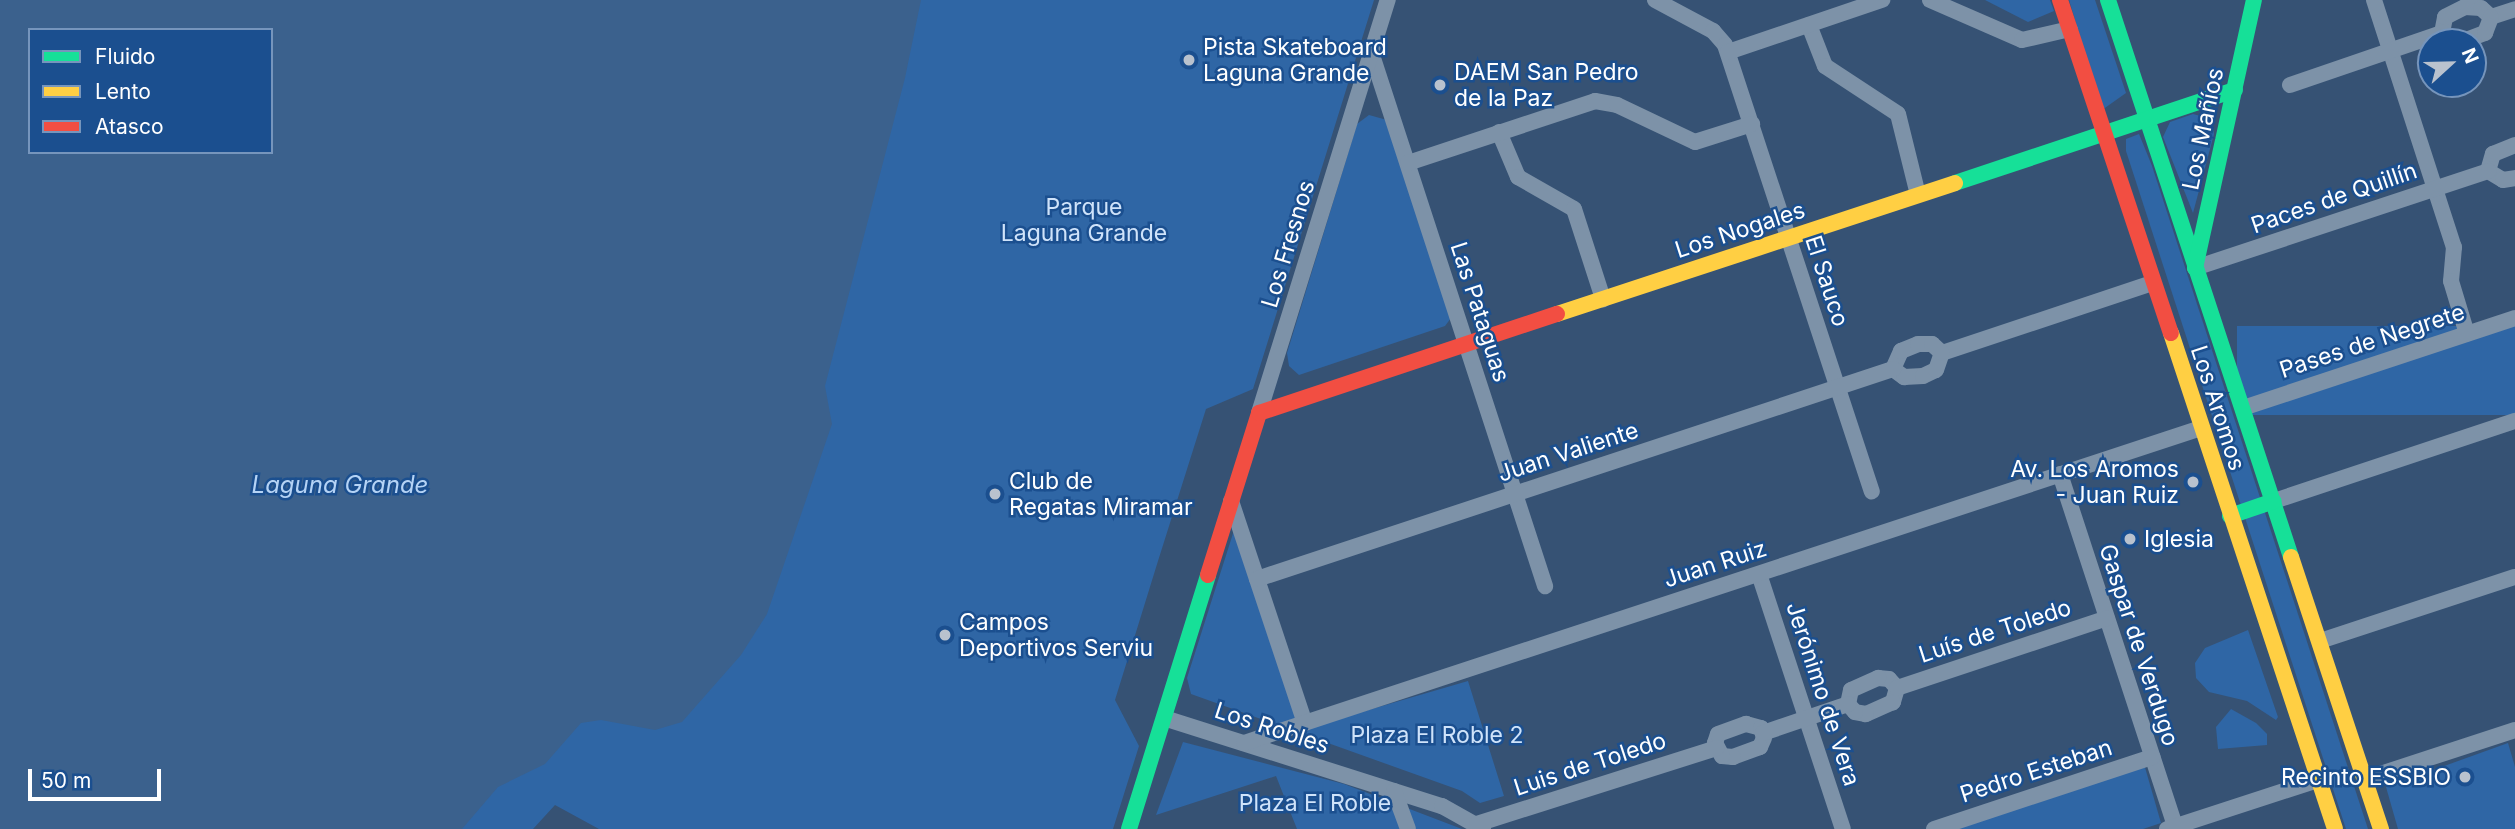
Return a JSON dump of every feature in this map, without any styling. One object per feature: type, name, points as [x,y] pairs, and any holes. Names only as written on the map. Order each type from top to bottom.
[{"type":"main road","name":"Los Aromos","points":[[2060,0],[2335,829]]},
{"type":"main road","name":"Los Aromos","points":[[2108,0],[2381,829]]},
{"type":"main road","name":"Los Mañíos","points":[[2195,268],[2254,0]]},
{"type":"main road","name":"Los Nogales","points":[[1259,413],[2235,90]]},
{"type":"main road","name":"Los Fresnos","points":[[1129,829],[1259,413]]},
{"type":"main road","points":[[2230,516],[2274,501]]},
{"type":"street","name":"Los Fresnos","points":[[1259,413],[1388,0]]},
{"type":"street","name":"El Sauco","points":[[1655,0],[1713,31],[1728,52],[1872,491]]},
{"type":"street","points":[[1728,52],[1882,0]]},
{"type":"street","points":[[1930,0],[2022,40],[2070,29]]},
{"type":"street","points":[[2374,0],[2454,247],[2451,281],[2467,334]]},
{"type":"street","points":[[2447,28],[2445,17],[2465,7],[2482,8],[2491,17]]},
{"type":"street","points":[[2491,17],[2515,9]]},
{"type":"street","points":[[2487,28],[2491,17]]},
{"type":"street","points":[[1810,25],[1825,66],[1832,74],[1898,114],[1918,195]]},
{"type":"street","points":[[2290,85],[2390,50],[2417,45]]},
{"type":"street","name":"Las Pataguas","points":[[1371,52],[1545,586]]},
{"type":"street","points":[[1408,163],[1595,101],[1617,105],[1695,142],[1752,124]]},
{"type":"street","points":[[1499,132],[1518,177],[1574,209],[1603,299]]},
{"type":"street","points":[[2515,145],[2493,154],[2488,171],[2503,180],[2515,178]]},
{"type":"street","name":"Paces de Quillín","points":[[2195,268],[2488,171]]},
{"type":"street","name":"Juan Valiente","points":[[1942,353],[2153,284]]},
{"type":"street","name":"Pases de Negrete","points":[[2243,408],[2515,318]]},
{"type":"street","name":"Juan Valiente","points":[[1893,369],[1896,357],[1907,348],[1927,343],[1942,353]]},
{"type":"street","name":"Juan Valiente","points":[[1893,369],[1904,377],[1923,376],[1936,370],[1942,353]]},
{"type":"street","name":"Juan Valiente","points":[[1257,579],[1893,369]]},
{"type":"street","points":[[2274,501],[2515,421]]},
{"type":"street","name":"Juan Ruiz","points":[[1244,743],[2201,428]]},
{"type":"street","name":"Gaspar de Verdugo","points":[[2060,474],[2173,828]]},
{"type":"street","points":[[1231,501],[1305,723]]},
{"type":"street","name":"Jerónimo de Vera","points":[[1759,573],[1843,829]]},
{"type":"street","points":[[2320,641],[2515,577]]},
{"type":"street","name":"Luís de Toledo","points":[[1897,688],[2107,618]]},
{"type":"street","name":"Luis de Toledo","points":[[1763,733],[1848,704],[1866,714],[1889,706],[1897,688],[1889,679],[1878,678],[1854,686],[1848,704]]},
{"type":"street","name":"Los Robles","points":[[1164,718],[1456,811],[1480,827]]},
{"type":"street","name":"Luis de Toledo","points":[[1746,724],[1756,724],[1763,733],[1760,747],[1733,757],[1723,756],[1716,748],[1718,734],[1746,724]]},
{"type":"street","points":[[2365,779],[2515,730]]},
{"type":"street","name":"Luis de Toledo","points":[[1480,827],[1716,748]]},
{"type":"street","name":"Pedro Esteban","points":[[1934,829],[2152,757]]},
{"type":"street","points":[[2173,828],[2318,780]]},
{"type":"street","points":[[1394,791],[1408,829]]},
{"type":"green space","name":"Laguna Grande","points":[[0,0],[1374,0],[1253,389],[1206,409],[1158,561],[1115,700],[1139,746],[1113,829],[599,829],[555,805],[533,829],[0,829]]},
{"type":"green space","points":[[1985,0],[2050,0],[2054,11],[2028,22]]},
{"type":"green space","points":[[2069,0],[2095,0],[2126,93],[2102,110]]},
{"type":"green space","points":[[2193,114],[2211,119],[2214,134],[2193,213],[2163,137],[2170,122]]},
{"type":"green space","points":[[1369,115],[1387,120],[1451,318],[1445,326],[1299,375],[1289,366],[1287,353],[1357,124]]},
{"type":"green space","points":[[2139,134],[2152,166],[2368,829],[2346,829],[2126,151],[2126,139]]},
{"type":"green space","points":[[2237,326],[2515,326],[2515,415],[2237,415]]},
{"type":"green space","name":"Plaza El Roble 2","points":[[1236,524],[1303,729],[1468,681],[1504,796],[1480,803],[1462,791],[1191,694],[1187,678]]},
{"type":"green space","points":[[2248,630],[2278,717],[2276,720],[2247,701],[2209,692],[2196,678],[2195,663],[2205,648]]},
{"type":"green space","points":[[2231,709],[2256,723],[2267,734],[2267,745],[2218,749],[2216,727]]},
{"type":"green space","name":"Plaza El Roble","points":[[1183,742],[1344,784],[1462,829],[1297,829],[1276,776],[1156,815]]},
{"type":"green space","name":"Recinto ESSBIO","points":[[2508,743],[2515,767],[2515,829],[2398,829],[2386,787]]},
{"type":"green space","points":[[2144,764],[2161,823],[2143,829],[1950,829]]},
{"type":"water","name":"Laguna Grande","points":[[0,0],[921,0],[905,78],[825,386],[832,424],[767,614],[741,655],[682,722],[655,730],[601,720],[581,723],[545,764],[498,787],[462,829],[0,829]]},
{"type":"traffic: fast","points":[[2108,0],[2291,557]]},
{"type":"traffic: fast","points":[[2195,268],[2254,0]]},
{"type":"traffic: fast","points":[[1955,183],[2235,90]]},
{"type":"traffic: fast","points":[[2230,516],[2274,501]]},
{"type":"traffic: fast","points":[[1129,829],[1208,575]]},
{"type":"traffic: slow","points":[[1557,314],[1955,183]]},
{"type":"traffic: slow","points":[[2171,333],[2335,829]]},
{"type":"traffic: slow","points":[[2291,557],[2381,829]]},
{"type":"traffic: jam","points":[[2060,0],[2171,333]]},
{"type":"traffic: jam","points":[[1208,575],[1259,413],[1557,314]]},
{"type":"place","name":"Pista Skateboard Laguna Grande","points":[[1189,60]]},
{"type":"place","name":"DAEM San Pedro de la Paz","points":[[1440,85]]},
{"type":"place","name":"Av. Los Aromos - Juan Ruiz","points":[[2193,482]]},
{"type":"place","name":"Club de Regatas Miramar","points":[[995,494]]},
{"type":"place","name":"Iglesia","points":[[2130,539]]},
{"type":"place","name":"Campos Deportivos Serviu","points":[[945,635]]},
{"type":"place","name":"Recinto ESSBIO","points":[[2465,777]]},
{"type":"park label","name":"Parque Laguna Grande","points":[[1084,220]]}]
